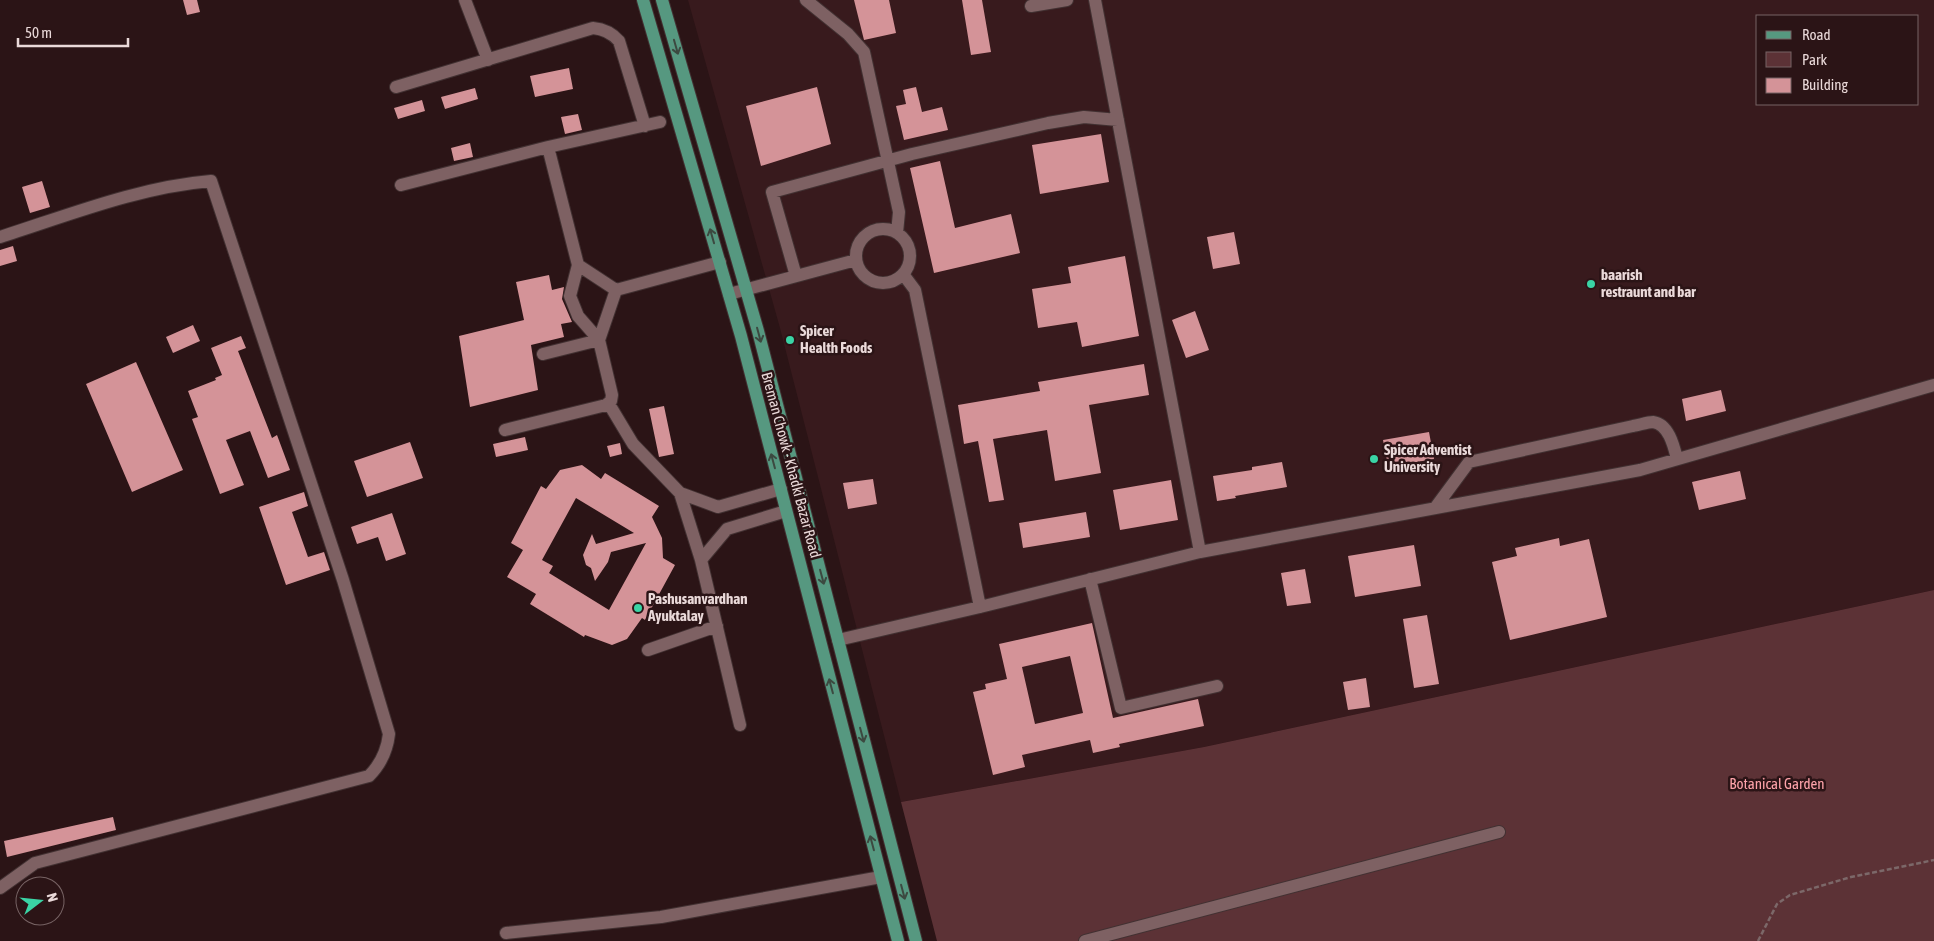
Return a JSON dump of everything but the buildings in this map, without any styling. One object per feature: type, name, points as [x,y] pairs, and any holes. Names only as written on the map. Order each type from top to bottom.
[{"type":"main road","name":"Breman Chowk - Khadki Bazar Road","points":[[643,0],[729,294],[898,941]]},
{"type":"main road","name":"Breman Chowk - Khadki Bazar Road","points":[[662,0],[745,289],[916,941]]},
{"type":"street","points":[[465,0],[488,60]]},
{"type":"street","points":[[806,0],[848,34],[864,52],[899,212],[897,233]]},
{"type":"street","points":[[1031,6],[1067,0]]},
{"type":"street","points":[[1095,0],[1200,552]]},
{"type":"street","points":[[396,87],[593,28],[607,31],[619,41],[645,126]]},
{"type":"street","points":[[796,276],[772,192],[912,154],[1048,123],[1084,117],[1118,120]]},
{"type":"street","points":[[401,185],[548,147],[660,122]]},
{"type":"street","points":[[505,430],[612,402],[599,340],[578,316],[570,296],[578,265],[548,147]]},
{"type":"street","points":[[0,237],[133,195],[176,184],[211,181],[343,580],[389,734],[382,758],[376,769],[368,776],[35,863],[0,888]]},
{"type":"street","points":[[882,229],[897,233],[903,238],[909,252],[907,267],[903,274],[890,282],[875,282],[862,274],[856,260],[858,245],[868,233],[882,229]]},
{"type":"street","points":[[729,294],[856,260]]},
{"type":"street","points":[[578,265],[616,290],[720,262]]},
{"type":"street","points":[[903,274],[915,290],[980,607]]},
{"type":"street","points":[[599,340],[616,290]]},
{"type":"street","points":[[543,354],[599,340]]},
{"type":"street","points":[[838,640],[1200,552],[1640,470],[1934,386]]},
{"type":"street","points":[[609,404],[633,444],[680,493],[718,507],[781,489]]},
{"type":"street","points":[[1435,508],[1469,462],[1633,426],[1654,422],[1665,428],[1673,444],[1677,459]]},
{"type":"street","points":[[680,493],[701,560],[740,725]]},
{"type":"street","points":[[701,560],[727,529],[786,511]]},
{"type":"street","points":[[1090,579],[1121,708],[1217,686]]},
{"type":"street","points":[[648,650],[717,626]]},
{"type":"street","points":[[1085,941],[1498,832]]},
{"type":"street","points":[[506,933],[561,929],[661,917],[881,877]]},
{"type":"path","points":[[1758,941],[1777,904],[1790,895],[1851,877],[1934,860]]},
{"type":"shaded area","name":"Spicer Adventist University","points":[[688,0],[1934,0],[1934,590],[1204,747],[901,802],[780,328]]},
{"type":"green space","name":"Botanical Garden","points":[[1934,590],[1934,941],[937,941],[901,802],[1204,747]]},
{"type":"place","name":"baarish restraunt and bar","points":[[1591,284]]},
{"type":"place","name":"Spicer Health Foods","points":[[790,340]]},
{"type":"place","name":"Spicer Adventist University","points":[[1374,459]]},
{"type":"place","name":"Pashusanvardhan Ayuktalay","points":[[638,608]]}]
